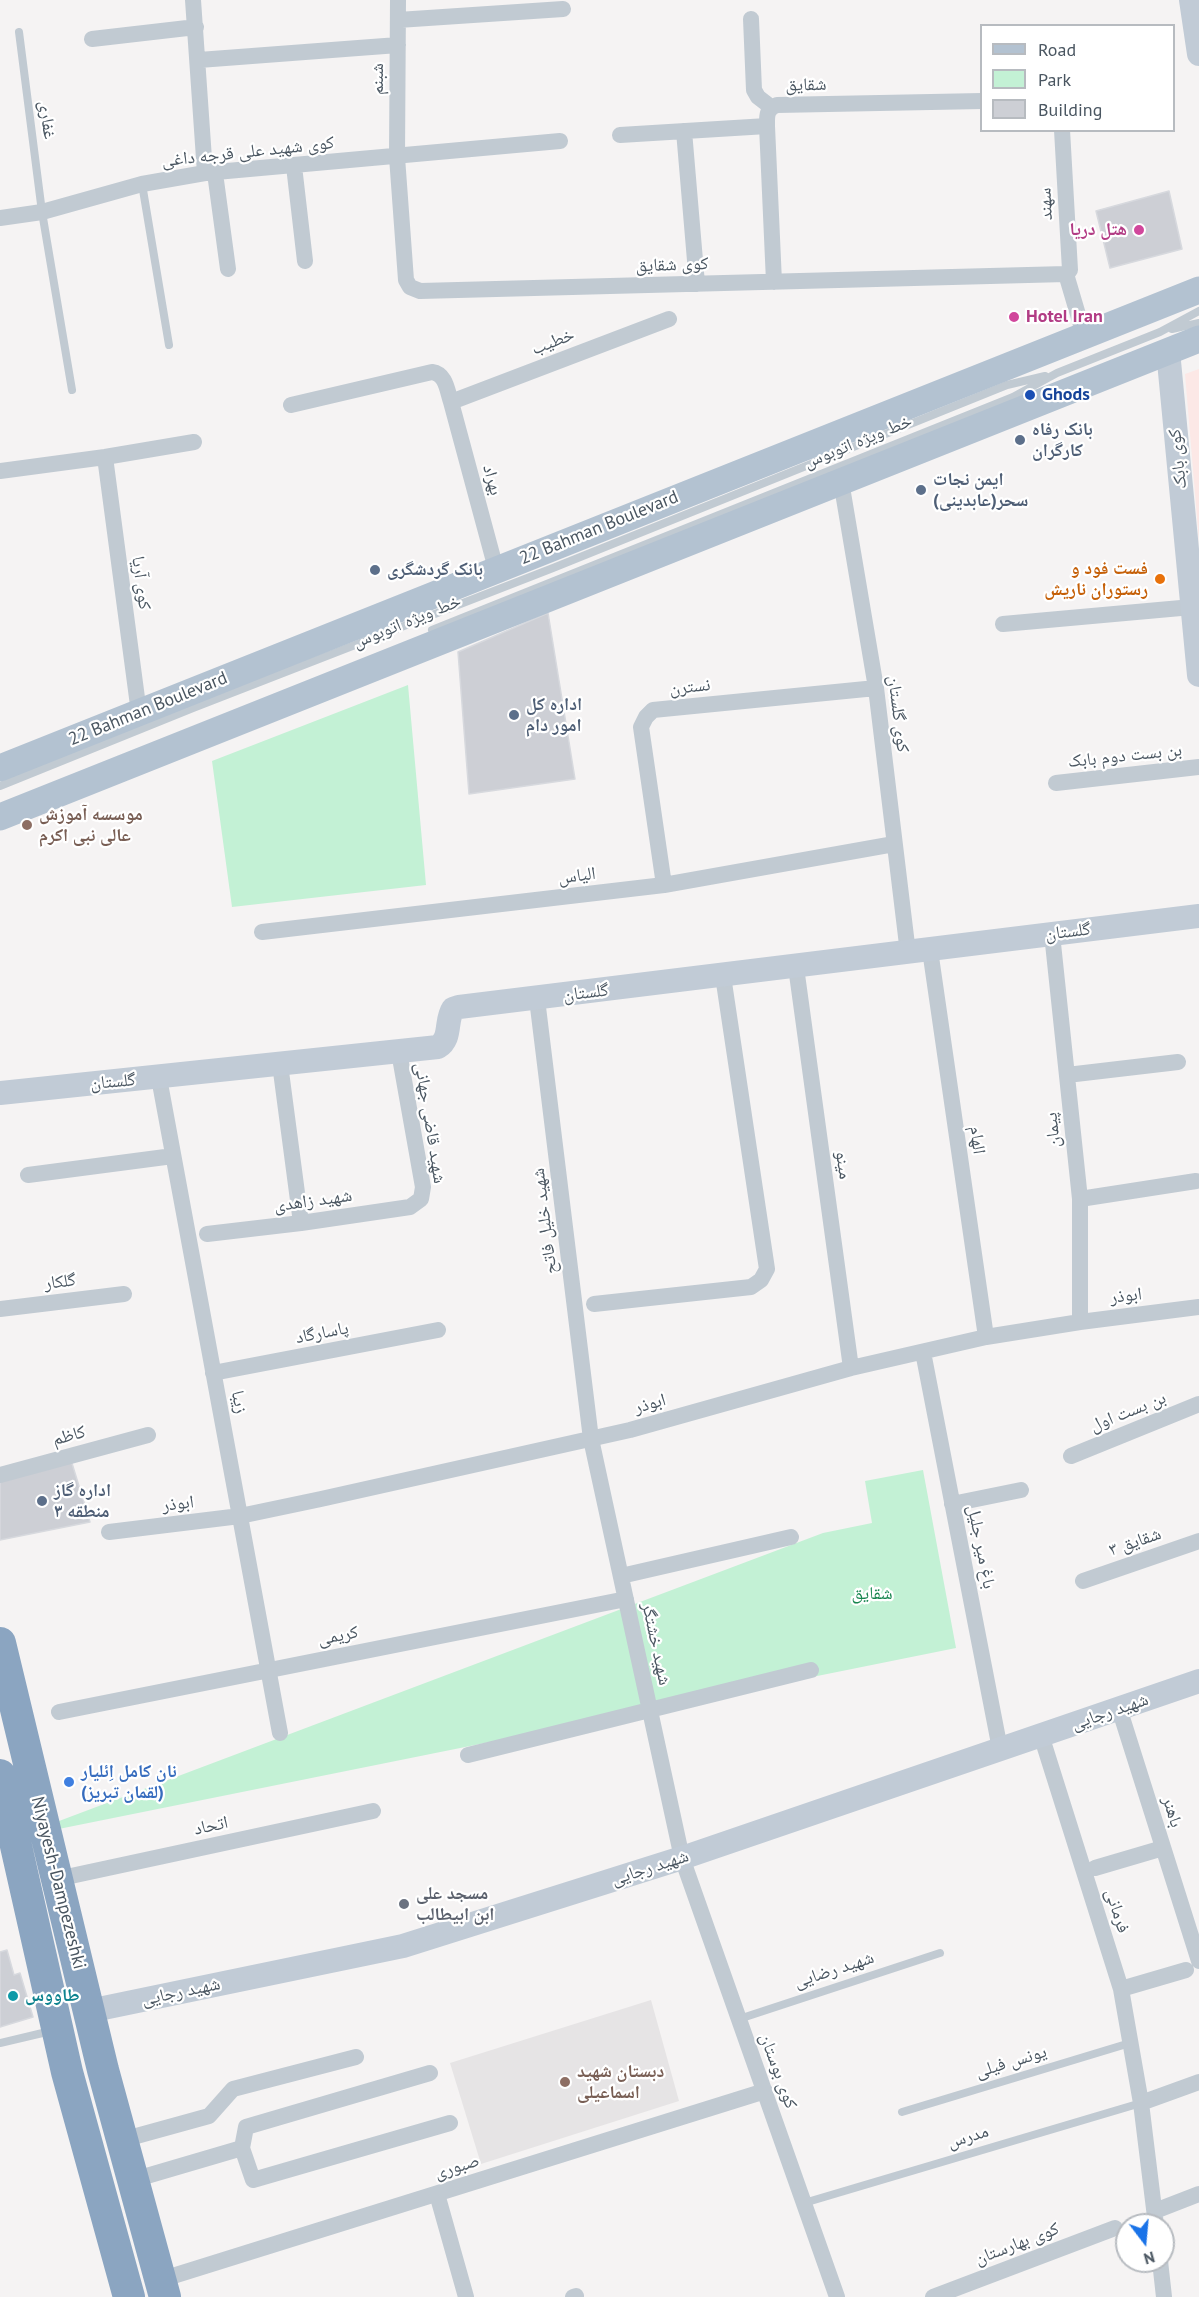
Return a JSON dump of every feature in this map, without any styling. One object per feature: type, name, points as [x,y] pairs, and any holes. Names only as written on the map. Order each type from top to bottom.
[{"type":"highway","name":"Niyayesh-Dampezeshki","points":[[0,1643],[89,2012],[162,2288]]},
{"type":"highway","name":"Niyayesh-Dampezeshki","points":[[0,1775],[67,2072],[129,2297]]},
{"type":"main road","points":[[1191,0],[1199,54]]},
{"type":"main road","name":"22 Bahman Boulevard","points":[[0,768],[1199,290]]},
{"type":"main road","points":[[0,817],[841,482],[1164,342],[1199,339]]},
{"type":"main road","name":"کوی بابک","points":[[1164,342],[1199,675]]},
{"type":"main road","name":"گلستان","points":[[0,1093],[438,1047],[445,1043],[453,1009],[1199,916]]},
{"type":"main road","name":"شهید رجایی","points":[[89,2012],[403,1946],[682,1858],[1199,1681]]},
{"type":"street","points":[[193,0],[210,173],[228,269]]},
{"type":"street","name":"شبنم","points":[[397,158],[398,0]]},
{"type":"street","points":[[398,20],[562,9]]},
{"type":"street","points":[[751,19],[754,90],[758,97],[771,107]]},
{"type":"street","points":[[92,39],[196,27]]},
{"type":"street","points":[[199,60],[398,45]]},
{"type":"street","name":"شقایق","points":[[774,282],[767,126],[768,112],[771,107],[777,105],[980,101]]},
{"type":"street","points":[[620,135],[767,126]]},
{"type":"street","points":[[684,131],[697,284]]},
{"type":"street","name":"سهند","points":[[1062,132],[1070,270],[1066,274]]},
{"type":"street","name":"کوی شهید علی قرجه داغی","points":[[0,218],[42,213],[142,184],[210,173],[397,158],[560,141]]},
{"type":"street","name":"کوی شقایق","points":[[397,158],[406,280],[410,287],[420,291],[1066,274]]},
{"type":"street","points":[[294,166],[305,261]]},
{"type":"street","points":[[1066,274],[1084,335]]},
{"type":"street","name":"خطیب","points":[[451,402],[669,319]]},
{"type":"street","name":"بهراد","points":[[291,405],[432,372],[438,373],[443,377],[451,402],[496,569]]},
{"type":"street","points":[[0,471],[105,458],[194,442]]},
{"type":"street","name":"کوی آریا","points":[[105,458],[139,713]]},
{"type":"street","name":"کوی گلستان","points":[[841,482],[876,688],[894,844],[919,951]]},
{"type":"street","points":[[1002,624],[1192,607]]},
{"type":"street","name":"نسترن","points":[[664,885],[641,727],[653,710],[876,688]]},
{"type":"street","name":"بن بست دوم بابک","points":[[1056,783],[1199,767]]},
{"type":"street","name":"الیاس","points":[[262,932],[664,885],[894,844]]},
{"type":"street","name":"پیمان","points":[[1052,934],[1080,1199],[1080,1322]]},
{"type":"street","name":"الهام","points":[[919,951],[986,1337]]},
{"type":"street","name":"مینو","points":[[796,967],[851,1368]]},
{"type":"street","points":[[594,1304],[751,1287],[760,1280],[767,1269],[723,976]]},
{"type":"street","name":"شهید خلیل فاتح","points":[[537,999],[591,1439]]},
{"type":"street","name":"شهید قاضی جهانی","points":[[399,1052],[423,1187],[422,1199]]},
{"type":"street","points":[[1067,1075],[1178,1062]]},
{"type":"street","points":[[280,1064],[301,1223]]},
{"type":"street","name":"زیبا","points":[[159,1078],[280,1733]]},
{"type":"street","points":[[28,1175],[173,1156]]},
{"type":"street","points":[[1080,1199],[1196,1181]]},
{"type":"street","name":"شهید زاهدی","points":[[207,1234],[410,1207],[422,1199]]},
{"type":"street","name":"گلکار","points":[[0,1308],[124,1294]]},
{"type":"street","name":"ابوذر","points":[[109,1532],[240,1516],[591,1439],[851,1368],[986,1337],[1199,1307]]},
{"type":"street","name":"پاسارگاد","points":[[213,1373],[438,1330]]},
{"type":"street","name":"باغ میر جلیل","points":[[923,1352],[1000,1749]]},
{"type":"street","name":"بن بست اول","points":[[1071,1456],[1199,1404]]},
{"type":"street","name":"کاظم","points":[[0,1475],[148,1435]]},
{"type":"street","name":"شهید خشتگر","points":[[591,1439],[682,1858]]},
{"type":"street","points":[[952,1504],[1021,1490]]},
{"type":"street","points":[[621,1576],[791,1537]]},
{"type":"street","name":"شقایق ۳","points":[[1083,1581],[1199,1541]]},
{"type":"street","name":"کریمی","points":[[59,1712],[626,1599]]},
{"type":"street","points":[[468,1755],[811,1670]]},
{"type":"street","name":"باهنر","points":[[1119,1708],[1163,1848],[1193,1966]]},
{"type":"street","name":"فرمانی","points":[[1041,1735],[1121,1989],[1141,2103],[1154,2213]]},
{"type":"street","name":"اتحاد","points":[[57,1879],[373,1811]]},
{"type":"street","points":[[1095,1868],[1163,1848]]},
{"type":"street","name":"کوی بوستان","points":[[682,1858],[837,2297]]},
{"type":"street","points":[[1121,1989],[1193,1966]]},
{"type":"street","points":[[122,2140],[209,2116],[233,2089],[356,2057]]},
{"type":"street","points":[[430,2073],[246,2127],[242,2148],[253,2180],[450,2123]]},
{"type":"street","points":[[1141,2103],[1199,2082]]},
{"type":"street","name":"صبوری","points":[[162,2288],[437,2194],[765,2091]]},
{"type":"street","points":[[133,2180],[242,2148]]},
{"type":"street","points":[[437,2194],[466,2297]]},
{"type":"street","points":[[1164,2213],[1199,2194]]},
{"type":"street","name":"کوی بهارستان","points":[[933,2297],[1115,2228]]},
{"type":"street","points":[[1161,2273],[1164,2297]]},
{"type":"lane","name":"غفاری","points":[[19,32],[42,213],[72,390]]},
{"type":"lane","points":[[142,184],[169,345]]},
{"type":"lane","name":"خط ویژه اتوبوس","points":[[1164,342],[1199,311]]},
{"type":"lane","name":"خط ویژه اتوبوس","points":[[0,786],[193,708],[564,564],[1007,385],[1164,342],[1199,323]]},
{"type":"lane","name":"خط ویژه اتوبوس","points":[[424,633],[1013,397],[1057,373]]},
{"type":"lane","name":"شهید رضایی","points":[[739,2019],[940,1953]]},
{"type":"lane","points":[[0,2043],[58,2030]]},
{"type":"lane","name":"یونس فیلی","points":[[902,2112],[1130,2043]]},
{"type":"lane","name":"مدرس","points":[[804,2203],[1141,2103]]},
{"type":"shaded area","points":[[1199,369],[1199,541],[1185,374]]},
{"type":"shaded area","name":"دبستان شهید اسماعیلی","points":[[651,2000],[679,2101],[481,2164],[450,2063]]},
{"type":"green space","points":[[408,685],[426,885],[232,907],[212,761]]},
{"type":"green space","name":"شقایق","points":[[923,1470],[956,1648],[14,1838],[823,1533],[872,1523],[865,1481]]},
{"type":"building","name":"هتل دریا","points":[[1169,191],[1182,249],[1110,268],[1096,211]]},
{"type":"building","name":"اداره کل امور دام","points":[[548,613],[575,779],[469,794],[458,652]]},
{"type":"building","name":"اداره گاز منطقه ۳","points":[[71,1460],[90,1522],[0,1540],[0,1479]]},
{"type":"building","name":"طاووس","points":[[7,1950],[14,1975],[20,1973],[33,2017],[0,2027],[0,1952]]},
{"type":"place","name":"هتل دریا","points":[[1139,230]]},
{"type":"place","name":"Hotel Iran","points":[[1014,317]]},
{"type":"place","name":"Ghods","points":[[1030,395]]},
{"type":"place","name":"بانک رفاه کارگران","points":[[1020,440]]},
{"type":"place","name":"ایمن نجات سحر(عابدینی)","points":[[921,490]]},
{"type":"place","name":"بانک گردشگری","points":[[375,570]]},
{"type":"place","name":"فست فود و رستوران ناریش","points":[[1160,579]]},
{"type":"place","name":"اداره کل امور دام","points":[[514,715]]},
{"type":"place","name":"موسسه آموزش عالی نبی اکرم","points":[[27,825]]},
{"type":"place","name":"اداره گاز منطقه ۳","points":[[42,1501]]},
{"type":"place","name":"نان کامل اِئلیار (لقمان تبریز)","points":[[69,1782]]},
{"type":"place","name":"مسجد علی ابن ابیطالب","points":[[404,1904]]},
{"type":"place","name":"طاووس","points":[[13,1996]]},
{"type":"place","name":"دبستان شهید اسماعیلی","points":[[565,2082]]}]
